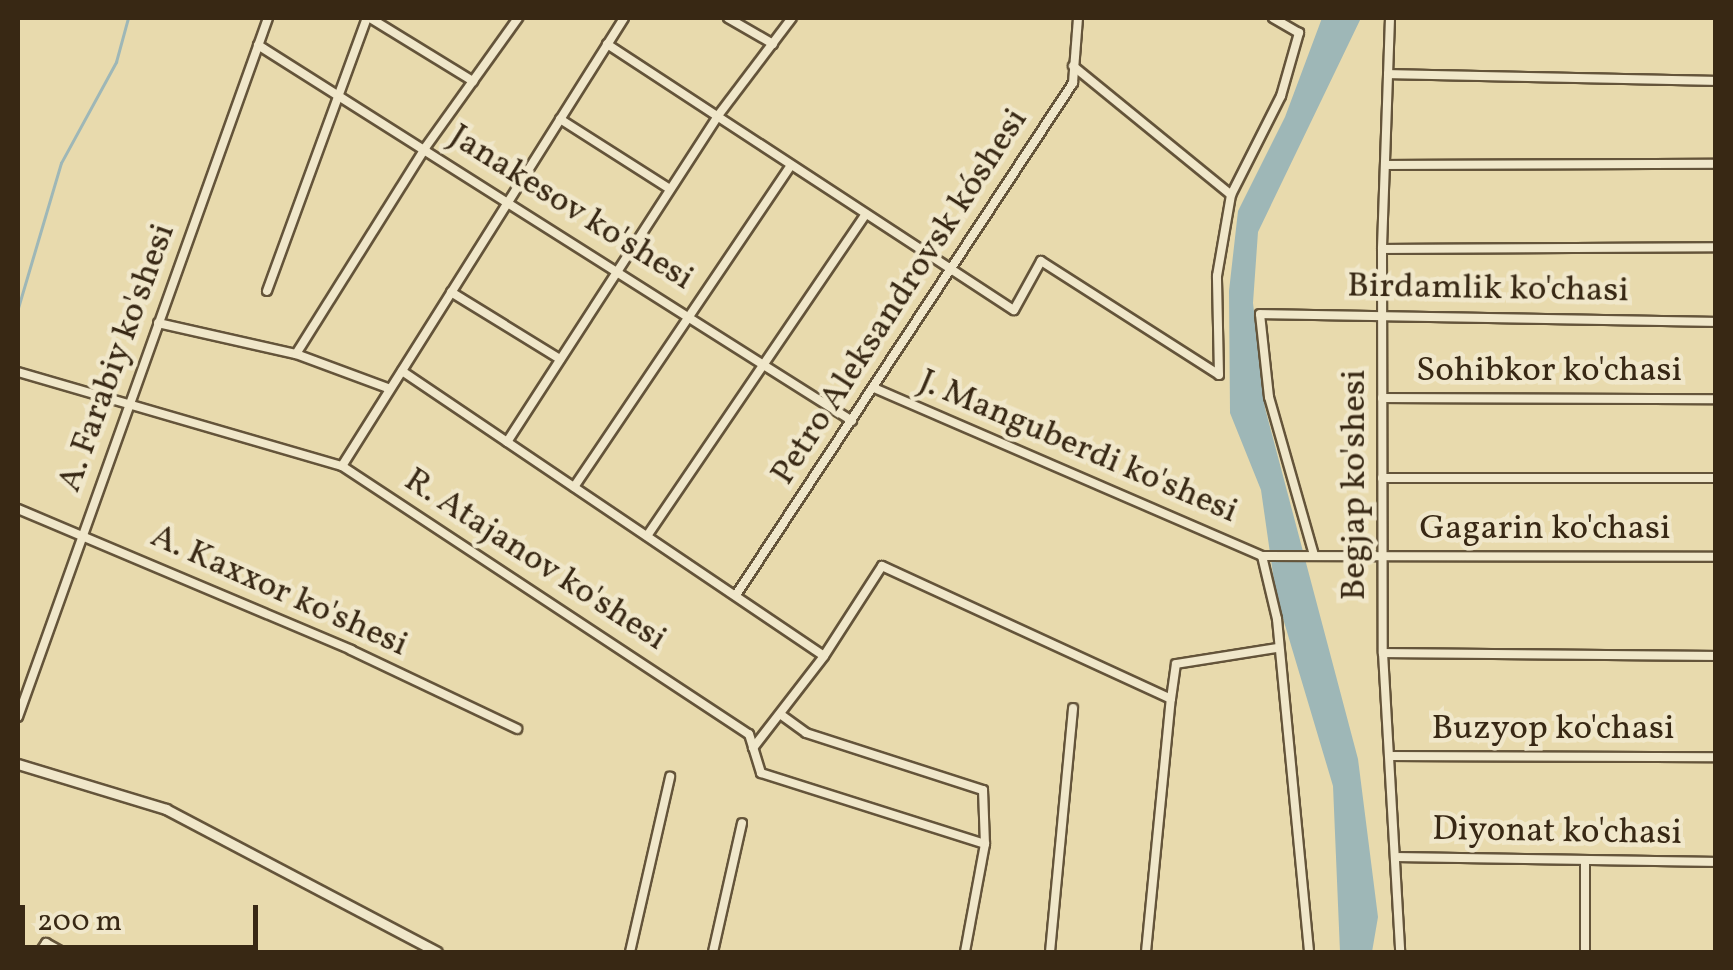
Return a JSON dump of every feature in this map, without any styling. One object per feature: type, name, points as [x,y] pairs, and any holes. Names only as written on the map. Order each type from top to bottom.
[{"type":"street","name":"A. Farabiy ko'shesi","points":[[18,717],[268,18]]},
{"type":"street","points":[[267,290],[369,18],[473,81]]},
{"type":"street","points":[[296,354],[425,148],[518,18]]},
{"type":"street","points":[[342,466],[624,18]]},
{"type":"street","points":[[728,18],[772,44]]},
{"type":"street","points":[[507,442],[717,116],[792,18]]},
{"type":"street","name":"Petro Aleksandrovsk kóshesi","points":[[736,595],[1073,83],[1078,18]]},
{"type":"street","points":[[607,44],[1014,310],[1041,261],[1219,375],[1217,276],[1231,195],[1281,96],[1300,33],[1273,18]]},
{"type":"street","name":"Begjap ko'shesi","points":[[1390,18],[1382,249],[1382,478],[1384,652],[1398,857],[1400,952]]},
{"type":"street","name":"Janakesov ko'shesi","points":[[258,45],[509,200],[852,421]]},
{"type":"street","points":[[1074,66],[1231,195]]},
{"type":"street","points":[[1388,74],[1716,80]]},
{"type":"street","points":[[560,119],[670,189]]},
{"type":"street","points":[[1384,164],[1716,164]]},
{"type":"street","points":[[574,487],[792,166]]},
{"type":"street","points":[[647,536],[866,214]]},
{"type":"street","points":[[1382,249],[1716,248]]},
{"type":"street","points":[[451,292],[560,359]]},
{"type":"street","name":"Birdamlik ko'chasi","points":[[1311,555],[1269,397],[1260,314],[1716,322]]},
{"type":"street","points":[[158,323],[296,354],[390,389]]},
{"type":"street","name":"R. Atajanov ko'shesi","points":[[18,372],[342,466],[749,734],[761,773],[986,844]]},
{"type":"street","points":[[402,372],[824,656]]},
{"type":"street","name":"J. Manguberdi ko'shesi","points":[[874,388],[1266,556]]},
{"type":"street","name":"Sohibkor ko'chasi","points":[[1382,398],[1716,399]]},
{"type":"street","points":[[1382,478],[1716,478]]},
{"type":"street","name":"A. Kaxxor ko'shesi","points":[[18,509],[517,729]]},
{"type":"street","points":[[1266,556],[1308,952]]},
{"type":"street","name":"Gagarin ko'chasi","points":[[1266,556],[1716,557]]},
{"type":"street","points":[[753,748],[824,656],[882,566],[1171,699]]},
{"type":"street","points":[[1146,952],[1176,664],[1277,648]]},
{"type":"street","points":[[1384,652],[1716,656]]},
{"type":"street","points":[[1050,952],[1073,708]]},
{"type":"street","points":[[780,714],[806,733],[983,790],[986,844],[965,952]]},
{"type":"street","name":"Buzyop ko'chasi","points":[[1391,756],[1716,756]]},
{"type":"street","points":[[18,764],[166,809],[437,952]]},
{"type":"street","points":[[630,952],[670,777]]},
{"type":"street","points":[[712,952],[742,823]]},
{"type":"street","name":"Diyonat ko'chasi","points":[[1398,857],[1716,862]]},
{"type":"street","points":[[1585,860],[1585,952]]},
{"type":"street","points":[[40,952],[46,943],[62,952]]},
{"type":"water","points":[[1322,18],[1361,18],[1258,232],[1253,303],[1265,408],[1358,759],[1378,917],[1372,952],[1340,952],[1333,786],[1276,595],[1261,490],[1230,413],[1229,291],[1238,211],[1285,117]]},
{"type":"waterway","points":[[18,308],[61,163],[116,62],[128,18]]}]
